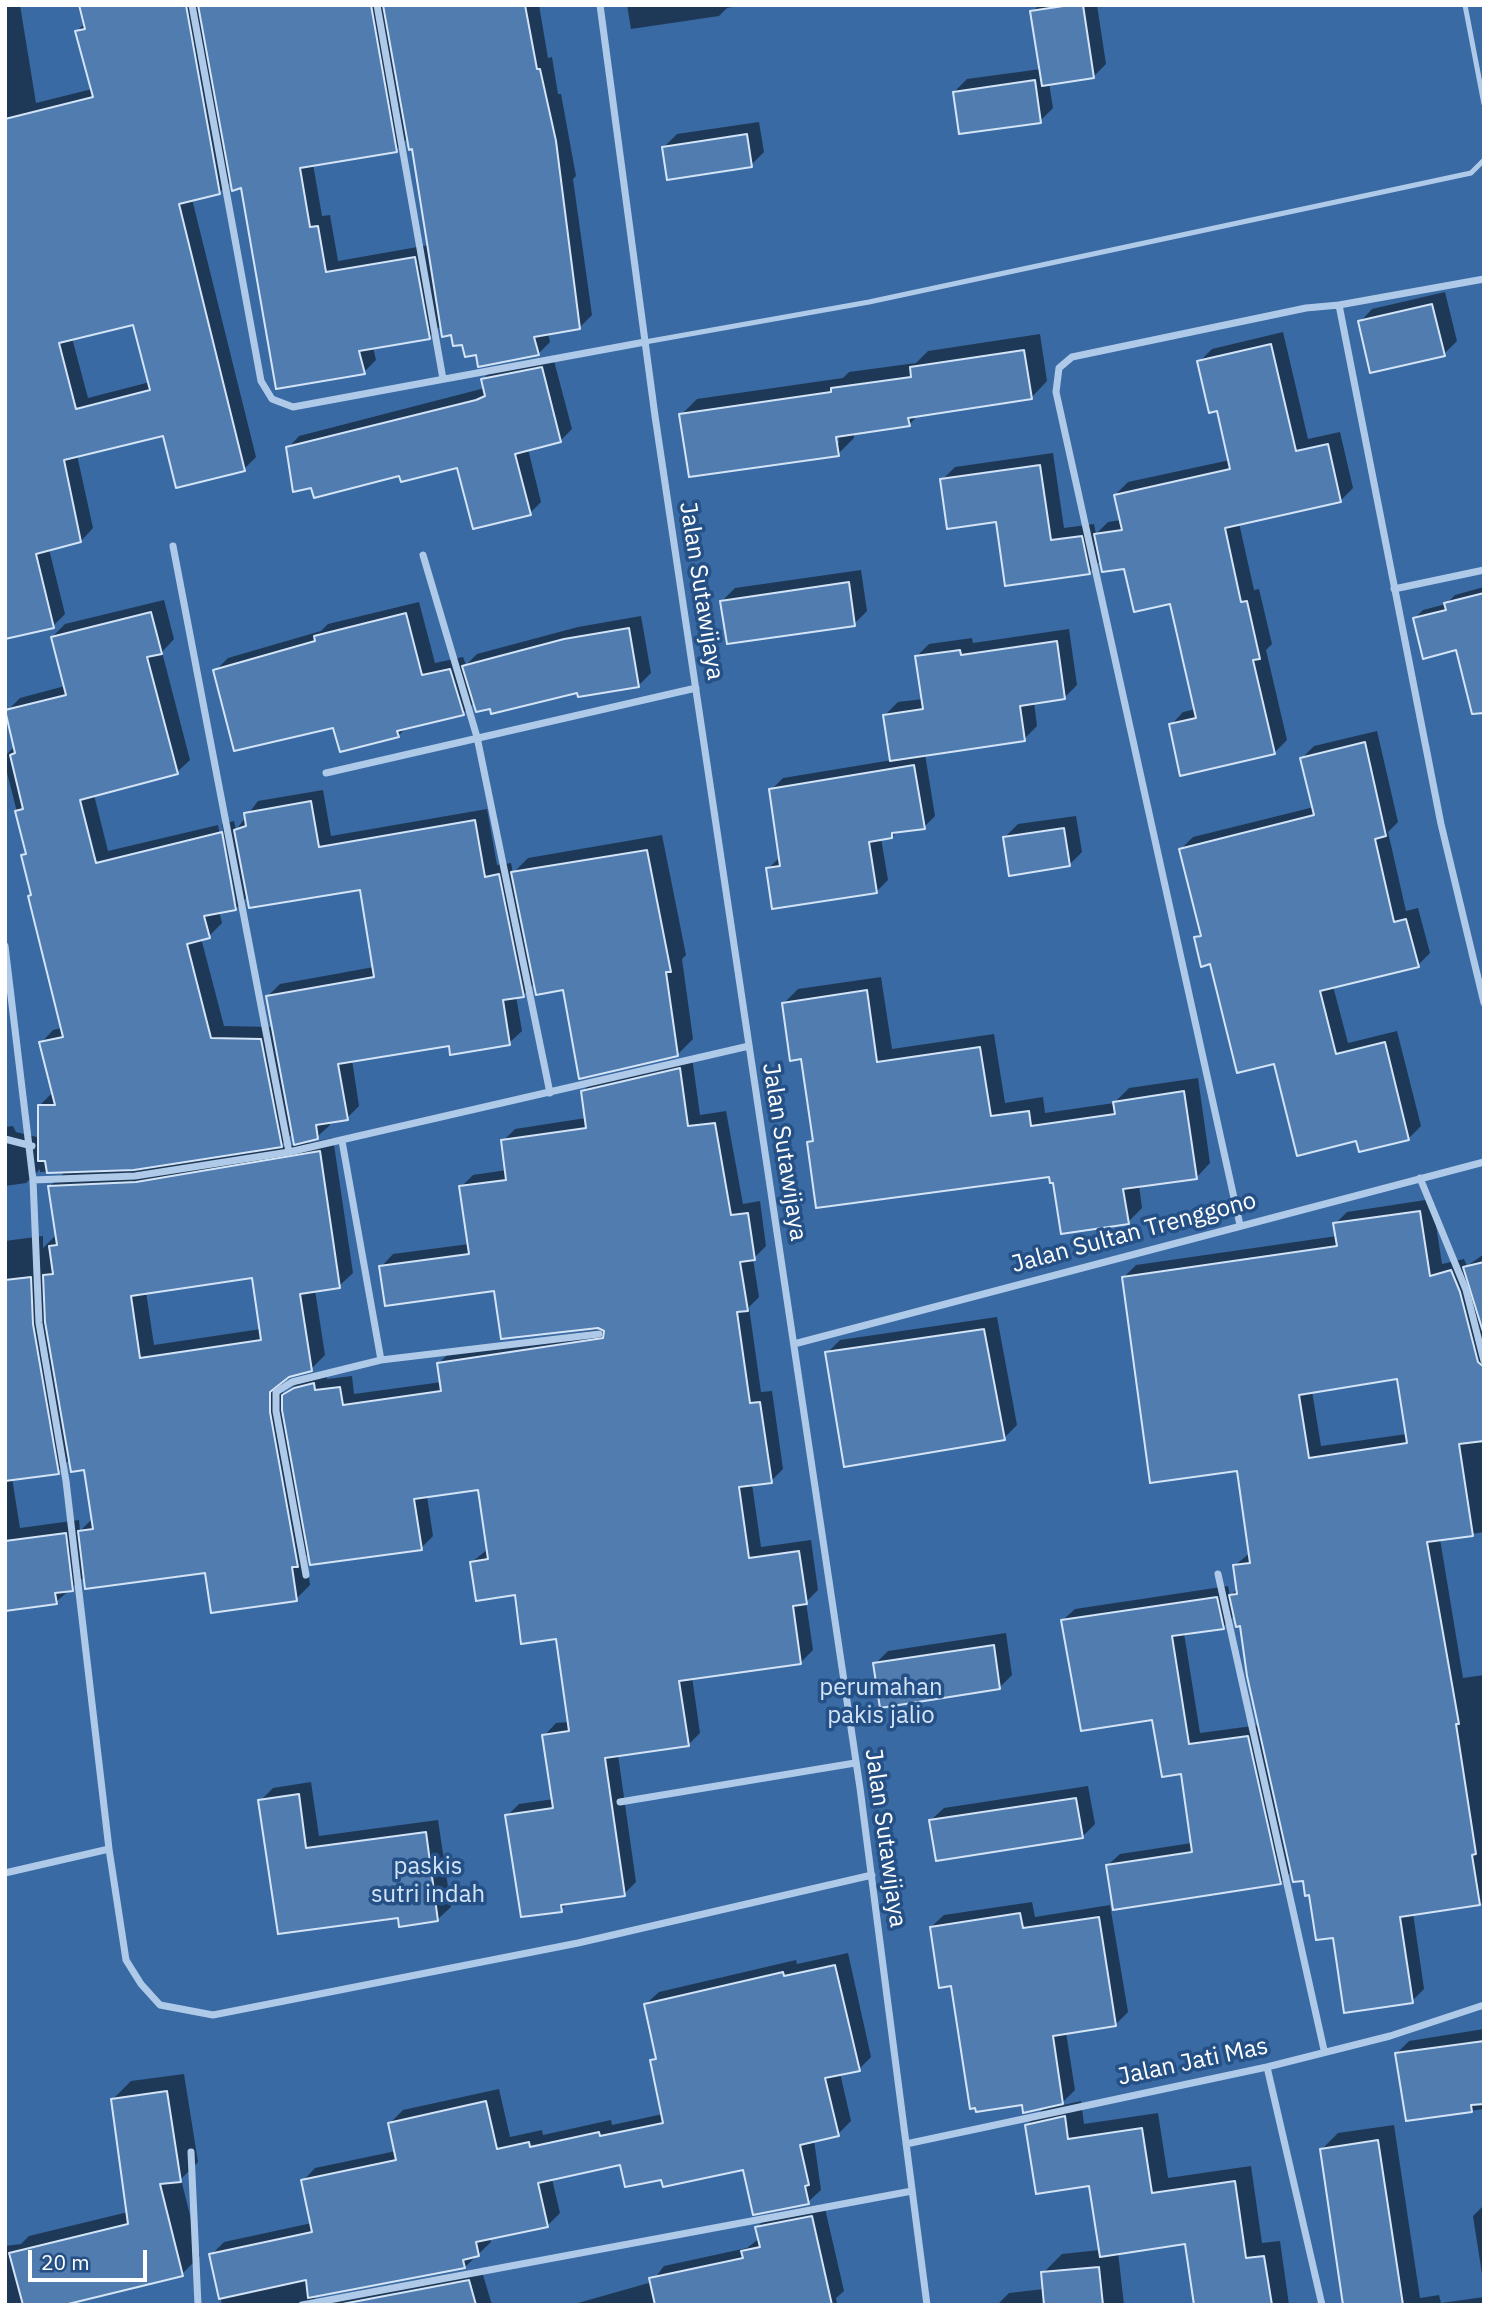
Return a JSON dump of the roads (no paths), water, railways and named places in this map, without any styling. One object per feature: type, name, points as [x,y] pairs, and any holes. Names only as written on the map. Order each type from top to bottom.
[{"type":"street","points":[[192,5],[261,381],[272,398],[293,407],[645,342]]},
{"type":"street","points":[[377,5],[443,379]]},
{"type":"street","name":"Jalan Sutawijaya","points":[[600,5],[645,342],[872,1875],[927,2305]]},
{"type":"street","points":[[1240,1225],[1055,380],[1059,368],[1072,357],[1085,352],[1306,308],[1339,305],[1484,279]]},
{"type":"street","points":[[1339,305],[1441,824],[1484,1003]]},
{"type":"street","points":[[173,546],[289,1152]]},
{"type":"street","points":[[423,555],[477,737],[550,1093]]},
{"type":"street","points":[[1394,589],[1484,570]]},
{"type":"street","points":[[326,773],[696,688]]},
{"type":"street","points":[[5,946],[32,1146],[39,1323],[66,1481],[109,1849],[126,1959],[141,1984],[160,2005],[213,2015],[578,1943],[872,1875]]},
{"type":"street","points":[[33,1180],[135,1176],[289,1152],[749,1046]]},
{"type":"street","points":[[5,1139],[32,1146]]},
{"type":"street","points":[[342,1141],[381,1360]]},
{"type":"street","name":"Jalan Sultan Trenggono","points":[[794,1344],[1484,1162]]},
{"type":"street","points":[[1420,1178],[1466,1290],[1484,1361]]},
{"type":"street","points":[[306,1575],[276,1411],[276,1392],[292,1382],[381,1360],[599,1334]]},
{"type":"street","points":[[1218,1574],[1324,2050]]},
{"type":"street","points":[[620,1802],[855,1763]]},
{"type":"street","points":[[5,1873],[109,1849]]},
{"type":"street","name":"Jalan Jati Mas","points":[[906,2144],[1267,2067],[1324,2050],[1390,2036],[1484,2005]]},
{"type":"street","points":[[1267,2067],[1322,2305]]},
{"type":"street","points":[[191,2152],[198,2305]]},
{"type":"street","points":[[302,2305],[912,2191]]},
{"type":"lane","points":[[1465,5],[1484,104]]},
{"type":"lane","points":[[645,342],[869,302],[1471,173],[1484,160]]},
{"type":"park label","name":"perumahan pakis jalio","points":[[881,1702]]},
{"type":"park label","name":"paskis sutri indah","points":[[428,1881]]}]
